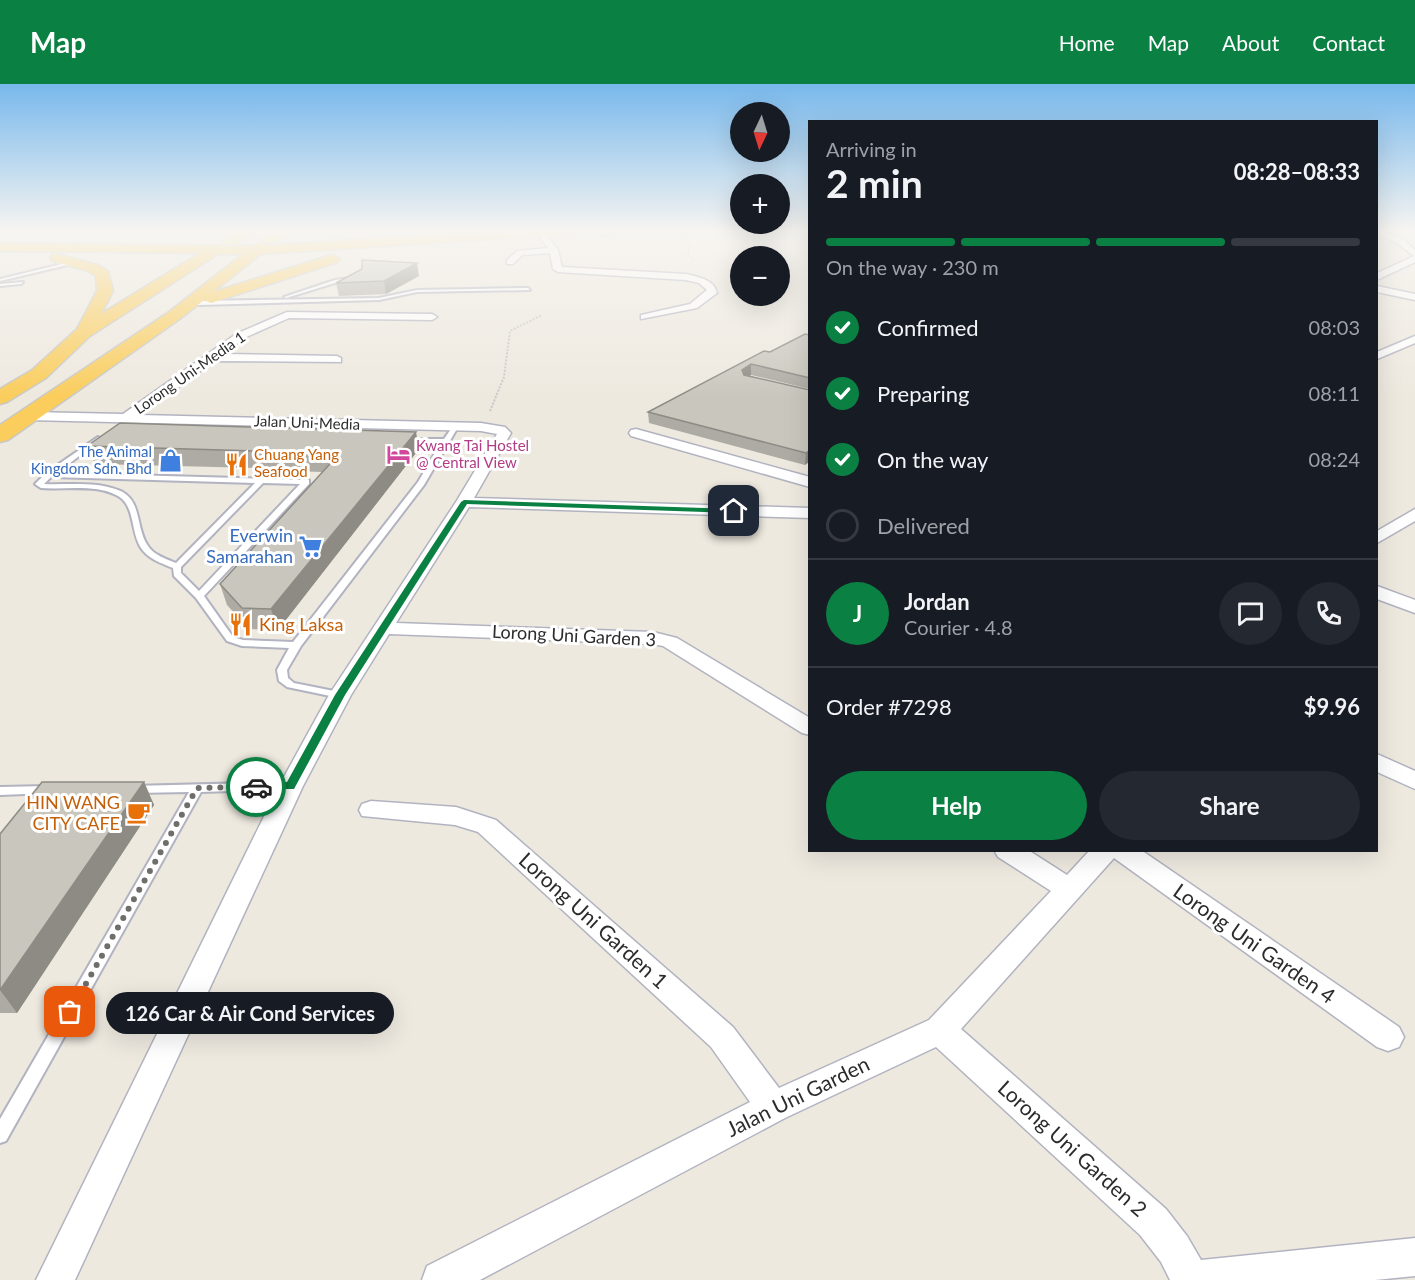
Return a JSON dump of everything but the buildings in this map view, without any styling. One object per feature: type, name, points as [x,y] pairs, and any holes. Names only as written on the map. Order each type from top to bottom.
[{"type":"highway","points":[[84,332],[105,291],[104,286]]},
{"type":"highway","points":[[0,398],[39,374],[84,332],[158,286]]},
{"type":"highway","points":[[0,435],[176,315],[212,286]]},
{"type":"highway","points":[[176,315],[223,292],[243,286]]},
{"type":"street","points":[[645,317],[666,313],[702,301],[712,293],[709,286]]},
{"type":"street","points":[[1378,289],[1415,297]]},
{"type":"street","name":"Lorong Uni-Media 1","points":[[122,421],[240,336],[287,315],[432,317]]},
{"type":"street","points":[[1378,356],[1415,339]]},
{"type":"street","points":[[209,357],[337,360]]},
{"type":"street","name":"Jalan Uni-Media","points":[[29,416],[122,421],[455,427],[500,430],[504,433],[464,502]]},
{"type":"street","points":[[636,433],[808,481]]},
{"type":"street","points":[[56,1280],[291,786],[340,695],[464,502],[806,513]]},
{"type":"street","points":[[1378,537],[1415,514]]},
{"type":"street","points":[[1378,592],[1415,607]]},
{"type":"street","name":"Lorong Uni Garden 3","points":[[385,628],[653,638],[670,642],[808,727]]},
{"type":"street","points":[[1378,762],[1415,781]]},
{"type":"street","name":"Lorong Uni Garden 1","points":[[371,810],[456,816],[487,826],[722,1036],[773,1107]]},
{"type":"street","points":[[1010,852],[1069,889]]},
{"type":"street","name":"Jalan Uni Garden","points":[[441,1280],[773,1107],[940,1029],[1105,852]]},
{"type":"street","name":"Lorong Uni Garden 4","points":[[1124,852],[1388,1037]]},
{"type":"street","name":"Lorong Uni Garden 2","points":[[940,1029],[1153,1222],[1174,1249],[1192,1280]]},
{"type":"street","points":[[1192,1280],[1415,1257]]},
{"type":"lane","points":[[275,301],[322,286]]},
{"type":"lane","points":[[198,303],[379,299],[417,291],[528,289]]},
{"type":"lane","points":[[0,392],[39,374]]},
{"type":"lane","points":[[340,695],[291,685],[283,679],[282,670],[296,645],[421,483],[455,427]]},
{"type":"lane","points":[[102,437],[39,484],[41,486],[109,490],[125,496],[137,519],[144,547],[154,556],[177,567]]},
{"type":"lane","points":[[400,440],[446,441]]},
{"type":"lane","points":[[49,475],[303,481],[306,483],[199,596]]},
{"type":"lane","points":[[262,480],[177,567],[177,574],[199,596],[230,639],[242,643],[296,645]]},
{"type":"lane","points":[[127,789],[291,786]]},
{"type":"lane","points":[[0,1135],[197,788]]},
{"type":"lane","points":[[0,791],[46,794]]},
{"type":"path","points":[[481,428],[504,378],[510,331],[542,315]]},
{"type":"way so far","points":[[70,1012],[197,788],[256,787]]},
{"type":"place","name":"Kwang Tai Hostel @ Central View","points":[[398,455]]},
{"type":"place","name":"The Animal Kingdom Sdn. Bhd","points":[[170,461]]},
{"type":"place","name":"Chuang Yang Seafood","points":[[236,464]]},
{"type":"place","name":"Everwin Samarahan","points":[[311,546]]},
{"type":"place","name":"King Laksa","points":[[241,625]]},
{"type":"place","name":"HIN WANG CITY CAFE","points":[[138,813]]},
{"type":"place","name":"126 Car & Air Cond Services","points":[[70,1012]]},
{"type":"route","points":[[256,787],[291,786],[340,695],[464,502],[734,511]]}]
